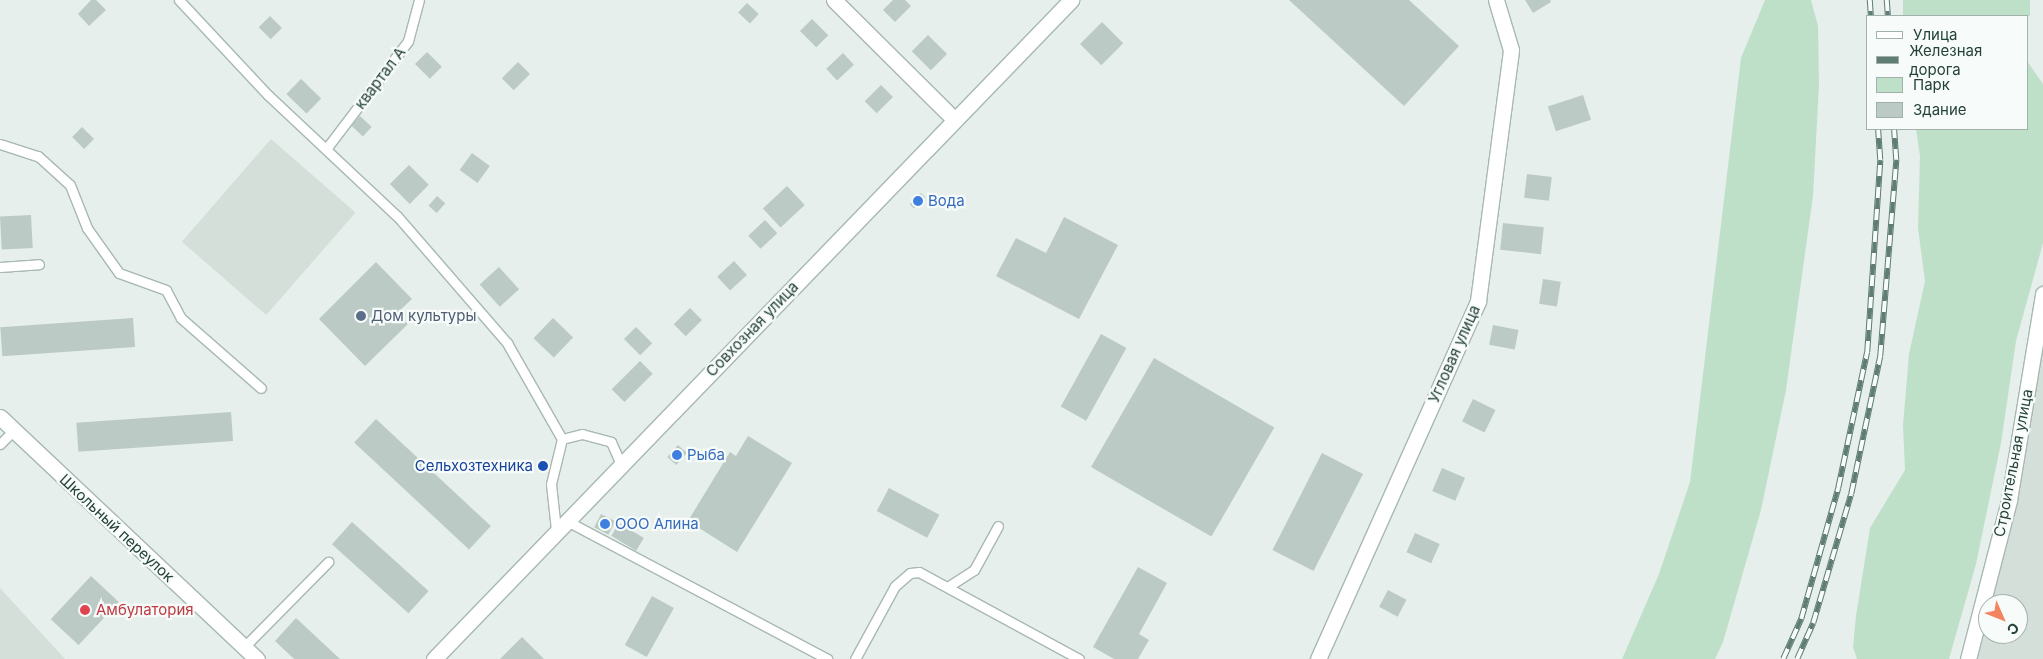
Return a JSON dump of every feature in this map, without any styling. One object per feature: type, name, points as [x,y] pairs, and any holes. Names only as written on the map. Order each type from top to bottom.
[{"type":"street","points":[[834,0],[955,120]]},
{"type":"street","name":"Совхозная улица","points":[[434,659],[561,525],[1071,0]]},
{"type":"street","name":"Угловая улица","points":[[1318,659],[1478,301],[1511,50],[1496,0]]},
{"type":"street","name":"Строительная улица","points":[[1968,659],[2009,500],[2043,294]]},
{"type":"street","name":"Школьный переулок","points":[[0,417],[257,659]]},
{"type":"lane","points":[[179,0],[268,95],[398,217],[507,343],[562,439],[551,484],[561,525],[827,659]]},
{"type":"lane","name":"квартал А","points":[[326,149],[408,41],[419,0]]},
{"type":"lane","points":[[0,144],[38,156],[70,185],[87,228],[119,273],[166,290],[181,318],[261,388]]},
{"type":"lane","points":[[0,267],[39,264]]},
{"type":"lane","points":[[0,444],[14,430]]},
{"type":"lane","points":[[562,439],[582,434],[612,442],[621,464]]},
{"type":"lane","points":[[948,586],[974,570],[998,526]]},
{"type":"lane","points":[[244,647],[328,562]]},
{"type":"lane","points":[[855,659],[902,579],[919,572],[948,586],[1079,659]]},
{"type":"shaded area","points":[[271,139],[356,212],[266,315],[182,242]]},
{"type":"shaded area","points":[[2043,346],[2043,659],[1972,659],[1978,633],[1978,644],[2028,644],[2028,594],[1987,594]]},
{"type":"shaded area","points":[[0,588],[65,659],[0,659]]},
{"type":"green space","points":[[1765,0],[1811,0],[1818,26],[1819,85],[1813,196],[1786,390],[1761,510],[1723,642],[1715,659],[1622,659],[1659,574],[1690,482],[1741,58]]},
{"type":"green space","points":[[1903,0],[2030,0],[2030,16],[1903,15]]},
{"type":"green space","points":[[2028,62],[2043,84],[2043,243],[2016,341],[2001,443],[1976,564],[1949,659],[1857,659],[1853,647],[1856,616],[1870,528],[1905,470],[1903,425],[1909,354],[1925,281],[1918,228],[1920,156],[1916,130],[2028,130]]},
{"type":"building","points":[[91,0],[96,0],[106,10],[89,26],[78,14]]},
{"type":"building","points":[[893,0],[905,0],[911,6],[895,22],[883,10]]},
{"type":"building","points":[[1289,0],[1409,0],[1459,46],[1404,106]]},
{"type":"building","points":[[1525,0],[1550,0],[1551,2],[1533,13]]},
{"type":"building","points":[[747,3],[759,14],[750,23],[738,13]]},
{"type":"building","points":[[270,16],[282,28],[271,39],[259,27]]},
{"type":"building","points":[[812,19],[828,35],[816,47],[800,31]]},
{"type":"building","points":[[1102,22],[1123,43],[1101,65],[1080,44]]},
{"type":"building","points":[[928,35],[947,54],[931,70],[912,51]]},
{"type":"building","points":[[427,52],[442,67],[430,79],[415,64]]},
{"type":"building","points":[[843,53],[854,65],[837,80],[826,69]]},
{"type":"building","points":[[518,62],[530,74],[514,90],[502,78]]},
{"type":"building","points":[[301,79],[321,98],[307,114],[286,94]]},
{"type":"building","points":[[881,85],[893,97],[877,113],[865,101]]},
{"type":"building","points":[[1583,95],[1591,120],[1556,131],[1548,106]]},
{"type":"building","points":[[360,116],[372,127],[363,136],[351,126]]},
{"type":"building","points":[[82,127],[94,139],[84,149],[72,137]]},
{"type":"building","points":[[472,153],[490,166],[477,183],[460,170]]},
{"type":"building","points":[[409,165],[429,185],[410,204],[390,184]]},
{"type":"building","points":[[1527,174],[1552,177],[1549,201],[1524,198]]},
{"type":"building","points":[[787,186],[805,205],[781,228],[763,209]]},
{"type":"building","name":"Вода","points":[[921,193],[925,197],[914,209],[910,204]]},
{"type":"building","points":[[437,196],[445,203],[437,213],[428,206]]},
{"type":"building","points":[[31,215],[33,248],[2,250],[0,217]]},
{"type":"building","points":[[1064,217],[1118,245],[1079,319],[996,276],[1016,238],[1046,253]]},
{"type":"building","points":[[765,220],[777,233],[760,249],[748,236]]},
{"type":"building","points":[[1503,223],[1544,227],[1541,254],[1500,250]]},
{"type":"building","points":[[734,261],[747,275],[730,291],[717,277]]},
{"type":"building","name":"Дом культуры","points":[[376,262],[412,299],[397,313],[408,324],[365,366],[319,319]]},
{"type":"building","points":[[499,267],[519,289],[500,307],[480,284]]},
{"type":"building","points":[[1543,279],[1561,282],[1557,307],[1539,304]]},
{"type":"building","points":[[690,308],[702,320],[686,336],[674,324]]},
{"type":"building","points":[[133,318],[135,347],[2,356],[0,327]]},
{"type":"building","points":[[553,318],[573,337],[554,358],[534,338]]},
{"type":"building","points":[[1493,325],[1519,330],[1515,350],[1489,345]]},
{"type":"building","points":[[636,327],[652,343],[640,355],[624,339]]},
{"type":"building","points":[[1101,334],[1126,348],[1086,421],[1061,407]]},
{"type":"building","points":[[1154,358],[1274,428],[1211,537],[1091,467]]},
{"type":"building","points":[[640,361],[653,374],[624,402],[612,389]]},
{"type":"building","points":[[1473,399],[1495,410],[1485,432],[1462,421]]},
{"type":"building","points":[[231,412],[233,441],[78,452],[76,423]]},
{"type":"building","points":[[376,419],[491,526],[469,549],[354,442]]},
{"type":"building","points":[[748,436],[792,463],[737,552],[688,521],[730,452],[736,456]]},
{"type":"building","name":"Рыба","points":[[678,445],[687,453],[676,465],[667,457]]},
{"type":"building","points":[[1322,453],[1363,474],[1314,571],[1273,550]]},
{"type":"building","points":[[1442,468],[1465,478],[1455,501],[1432,491]]},
{"type":"building","points":[[889,488],[939,515],[927,538],[877,511]]},
{"type":"building","name":"ООО Алина","points":[[601,514],[615,521],[608,535],[594,527]]},
{"type":"building","points":[[352,522],[429,591],[408,613],[332,544]]},
{"type":"building","points":[[619,523],[644,538],[636,551],[611,536]]},
{"type":"building","points":[[1415,533],[1440,544],[1431,563],[1406,552]]},
{"type":"building","points":[[1138,567],[1167,583],[1139,634],[1149,640],[1138,659],[1114,659],[1093,647]]},
{"type":"building","name":"Амбулатория","points":[[91,576],[119,602],[79,645],[51,619]]},
{"type":"building","points":[[1388,590],[1407,600],[1398,617],[1379,607]]},
{"type":"building","points":[[652,596],[674,608],[647,657],[625,645]]},
{"type":"building","points":[[296,618],[340,659],[294,659],[275,641]]},
{"type":"building","points":[[522,637],[544,659],[500,659]]},
{"type":"railway","points":[[1870,0],[1871,15]]},
{"type":"railway","points":[[1887,0],[1888,15]]},
{"type":"railway","points":[[1783,659],[1801,619],[1838,488],[1867,352],[1880,160],[1878,130]]},
{"type":"railway","points":[[1797,659],[1813,623],[1851,494],[1880,356],[1896,160],[1894,130]]},
{"type":"place","name":"Вода","points":[[918,201]]},
{"type":"place","name":"Дом культуры","points":[[361,316]]},
{"type":"place","name":"Рыба","points":[[677,455]]},
{"type":"place","name":"Сельхозтехника","points":[[543,466]]},
{"type":"place","name":"ООО Алина","points":[[605,524]]},
{"type":"place","name":"Амбулатория","points":[[85,610]]}]
